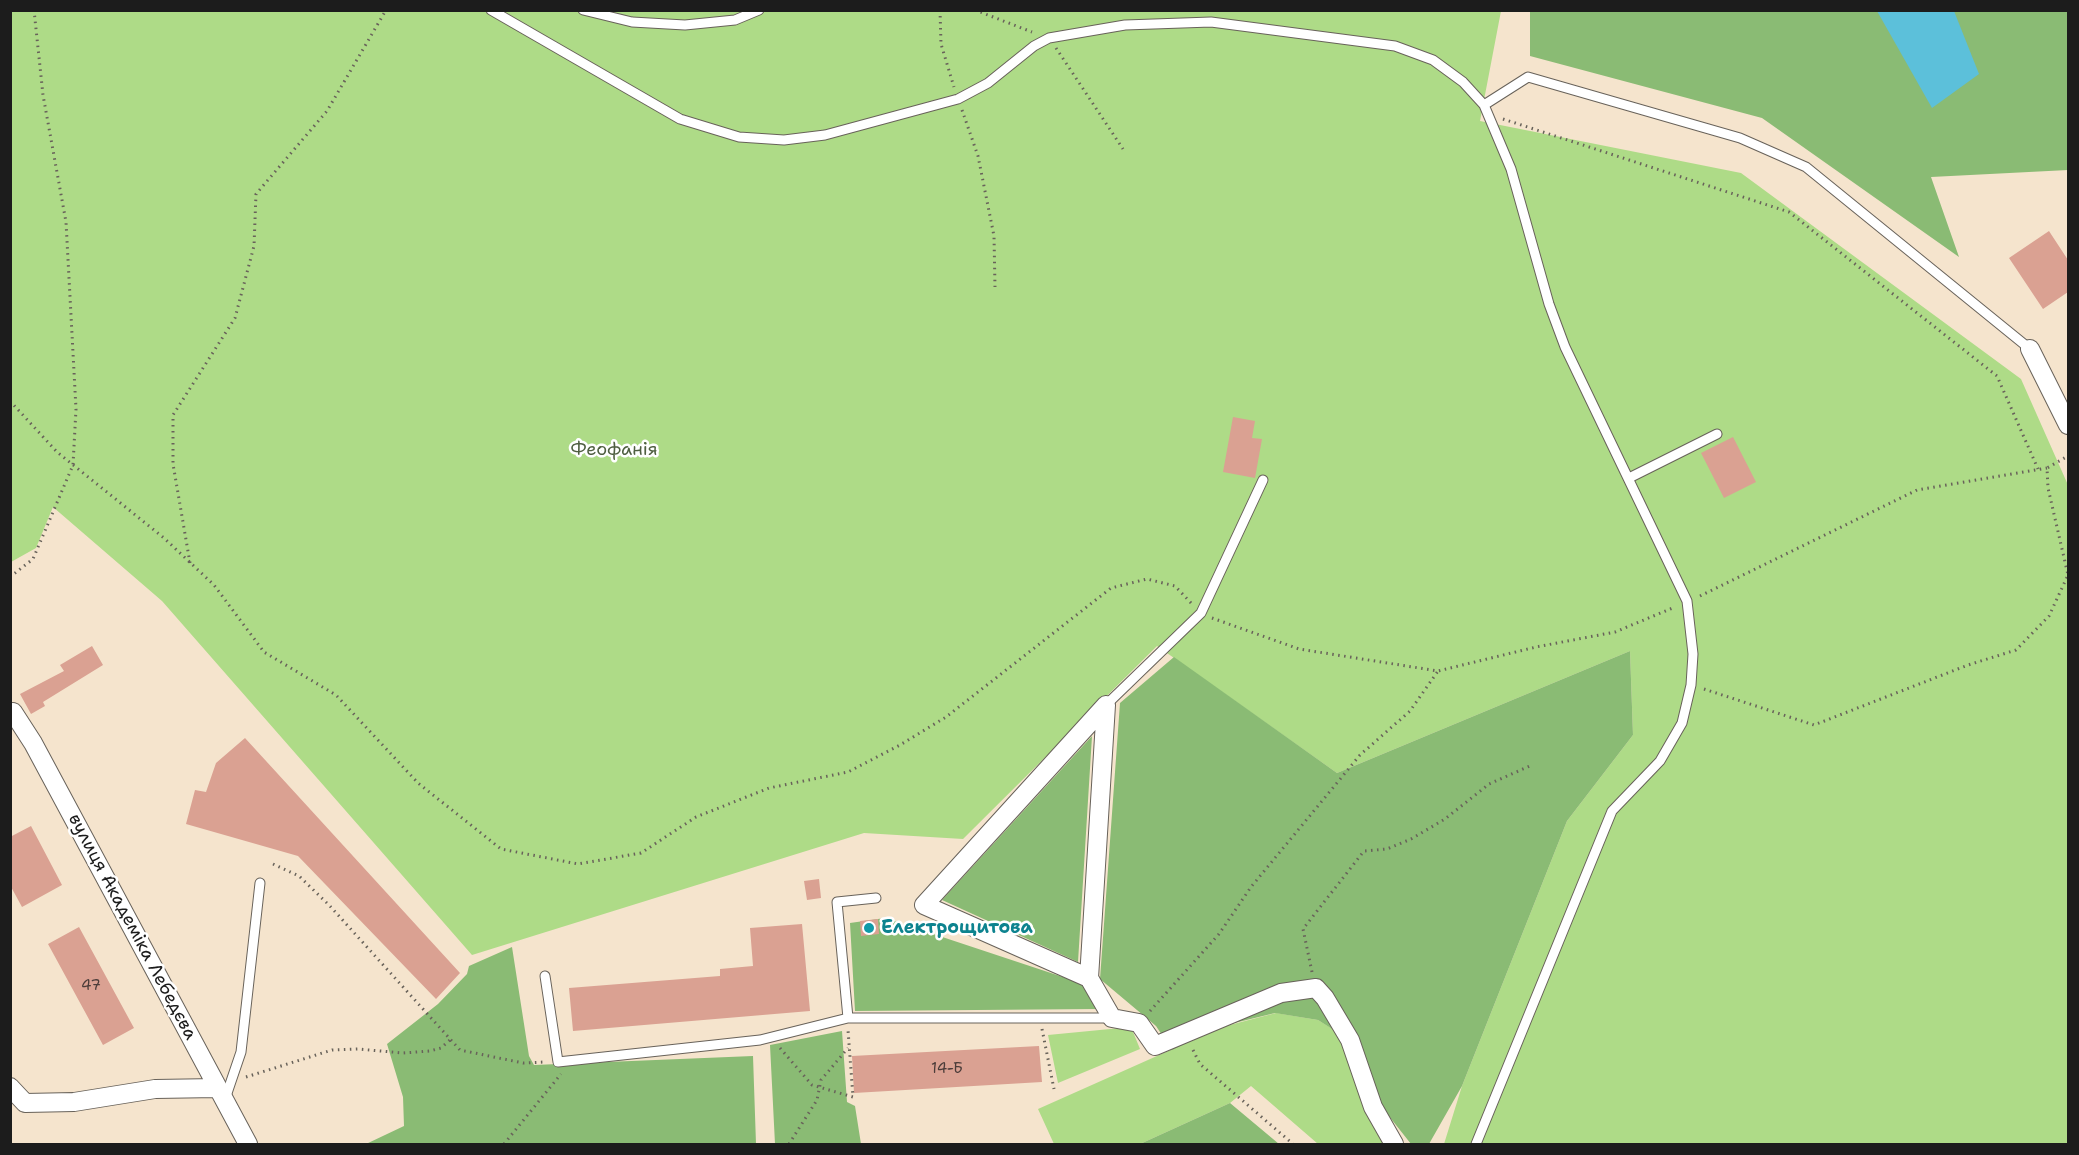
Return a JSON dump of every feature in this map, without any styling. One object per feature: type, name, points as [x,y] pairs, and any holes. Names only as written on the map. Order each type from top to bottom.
[{"type":"street","points":[[2030,349],[2068,425]]},
{"type":"street","points":[[1089,978],[924,905],[1106,705]]},
{"type":"street","points":[[1106,705],[1089,978],[1112,1017],[1139,1023],[1155,1046],[1281,993],[1316,988],[1325,998],[1350,1040],[1373,1107],[1394,1144]]},
{"type":"street","name":"вулиця Академіка Лебедєва","points":[[12,710],[33,743],[248,1144]]},
{"type":"street","points":[[10,1087],[25,1103],[74,1102],[155,1089],[221,1094]]},
{"type":"lane","points":[[491,10],[680,119],[739,137],[784,140],[825,135],[958,99],[987,83],[1034,46],[1049,38],[1125,25],[1211,21],[1395,46],[1432,60],[1463,82],[1484,105],[1490,114],[1511,169],[1549,304],[1566,347],[1688,602],[1693,654],[1691,685],[1682,723],[1660,761],[1612,811],[1476,1144]]},
{"type":"lane","points":[[583,10],[632,22],[685,26],[735,20],[759,10]]},
{"type":"lane","points":[[1484,105],[1528,77],[1740,138],[1806,167],[2030,349]]},
{"type":"lane","points":[[1629,478],[1717,434]]},
{"type":"lane","points":[[1106,705],[1201,613],[1263,480]]},
{"type":"lane","points":[[221,1094],[241,1052],[260,883]]},
{"type":"lane","points":[[848,1018],[837,902],[876,898]]},
{"type":"lane","points":[[544,976],[558,1062],[771,1038],[848,1018],[1112,1017]]},
{"type":"path","points":[[10,577],[33,559],[73,465],[76,409],[66,222],[43,95],[34,10]]},
{"type":"path","points":[[190,563],[173,464],[173,415],[235,318],[254,246],[256,194],[327,111],[386,10]]},
{"type":"path","points":[[940,10],[941,44],[978,156],[994,236],[995,287]]},
{"type":"path","points":[[975,10],[1049,38],[1123,149]]},
{"type":"path","points":[[1490,114],[1789,212],[1997,376],[2038,469]]},
{"type":"path","points":[[10,401],[57,452],[164,538],[214,585],[264,652],[336,695],[418,783],[501,849],[578,864],[641,853],[696,817],[770,788],[848,772],[900,745],[945,717],[1111,588],[1147,579],[1175,586],[1201,613],[1233,627],[1299,649],[1438,671],[1536,647],[1615,632],[1688,602],[1917,490],[2047,468],[2068,456]]},
{"type":"path","points":[[1691,685],[1814,725],[1968,665],[2016,650],[2049,616],[2068,575],[2048,488],[2047,468]]},
{"type":"path","points":[[1139,1023],[1219,934],[1251,887],[1360,755],[1410,711],[1438,671]]},
{"type":"path","points":[[1316,988],[1303,929],[1364,851],[1387,849],[1411,839],[1445,819],[1489,784],[1532,765]]},
{"type":"path","points":[[273,864],[299,876],[330,905],[460,1050],[523,1063],[558,1062]]},
{"type":"path","points":[[1040,1016],[1054,1089]]},
{"type":"path","points":[[1184,1033],[1200,1064],[1293,1144]]},
{"type":"path","points":[[771,1038],[812,1085],[822,1088],[853,1098],[848,1048],[821,1080],[819,1090],[817,1100],[789,1144]]},
{"type":"path","points":[[246,1077],[332,1050],[358,1049],[403,1053],[430,1051],[441,1048],[450,1040]]},
{"type":"path","points":[[504,1144],[566,1069]]},
{"type":"green space","name":"Феофанія","points":[[11,11],[1501,11],[1480,121],[1741,173],[2021,379],[2068,485],[2068,1144],[1444,1144],[1462,1086],[1567,821],[1633,735],[1630,651],[1337,773],[1157,646],[963,839],[864,833],[472,955],[162,601],[53,507],[36,548],[11,562]]},
{"type":"green space","points":[[1530,11],[2068,11],[2068,170],[1931,177],[1959,257],[1762,118],[1530,56]]},
{"type":"green space","points":[[1630,651],[1633,735],[1567,821],[1462,1086],[1429,1144],[1411,1144],[1366,1087],[1351,1041],[1318,1020],[1275,1013],[1222,1026],[1172,1050],[1156,1026],[1100,979],[1120,703],[1174,657],[1337,773]]},
{"type":"green space","points":[[1092,736],[1078,962],[942,900]]},
{"type":"green space","points":[[885,918],[1081,983],[1098,1009],[855,1011],[850,923]]},
{"type":"green space","points":[[512,947],[529,1056],[534,1065],[753,1056],[756,1144],[366,1144],[404,1126],[403,1097],[387,1044],[438,1004],[467,974],[469,966]]},
{"type":"green space","points":[[1276,1013],[1318,1020],[1350,1040],[1390,1144],[1318,1144],[1251,1086],[1230,1103],[1140,1144],[1054,1144],[1038,1109],[1222,1027]]},
{"type":"green space","points":[[1131,1027],[1140,1049],[1058,1083],[1048,1035]]},
{"type":"green space","points":[[842,1031],[847,1102],[855,1106],[861,1144],[775,1144],[770,1045]]},
{"type":"green space","points":[[1230,1103],[1279,1144],[1140,1144]]},
{"type":"water","points":[[1877,11],[1954,11],[1979,74],[1932,108]]},
{"type":"building","points":[[2049,231],[2068,260],[2068,292],[2043,309],[2009,258]]},
{"type":"building","points":[[1233,417],[1255,421],[1252,438],[1262,439],[1255,478],[1223,472]]},
{"type":"building","points":[[1733,437],[1756,482],[1724,498],[1701,453]]},
{"type":"building","points":[[92,646],[103,665],[43,702],[45,706],[31,714],[20,694],[64,671],[60,665]]},
{"type":"building","points":[[245,738],[460,973],[436,999],[298,856],[186,824],[195,790],[206,792],[216,763]]},
{"type":"building","points":[[31,826],[62,885],[22,907],[10,885],[10,837]]},
{"type":"building","points":[[819,879],[821,898],[807,900],[804,881]]},
{"type":"building","name":"Електрощитова","points":[[878,919],[879,934],[861,936],[860,921]]},
{"type":"building","points":[[802,924],[810,1011],[573,1031],[569,988],[720,976],[720,969],[753,966],[750,928]]},
{"type":"building","points":[[79,927],[134,1028],[103,1045],[48,944]]},
{"type":"building","points":[[1039,1046],[1042,1082],[854,1093],[852,1056]]},
{"type":"place","name":"Електрощитова","points":[[869,928]]}]
